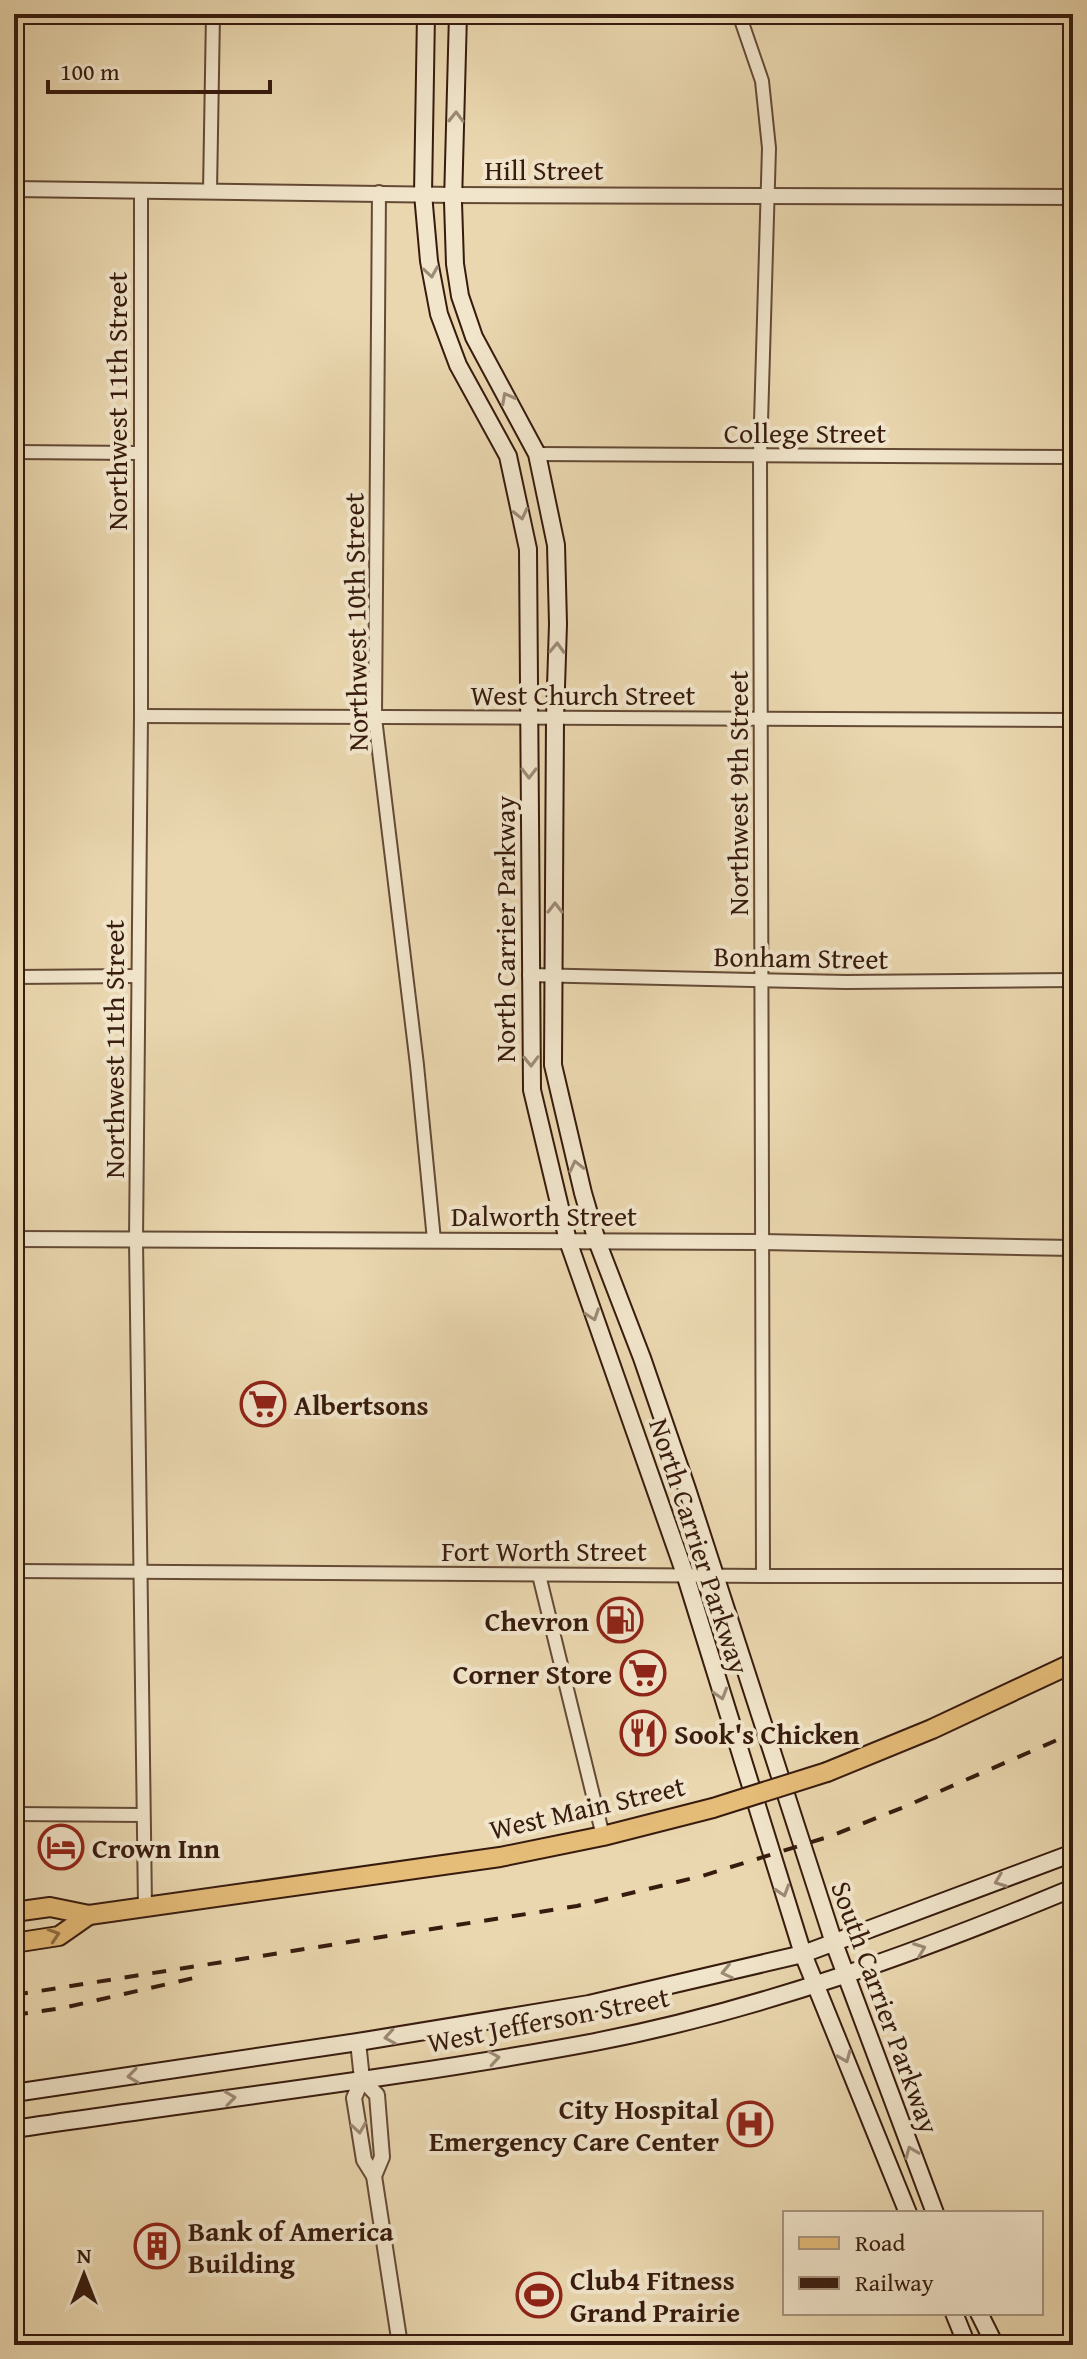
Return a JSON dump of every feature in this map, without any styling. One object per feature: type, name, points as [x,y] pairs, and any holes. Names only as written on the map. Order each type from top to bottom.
[{"type":"main road","name":"North Carrier Parkway","points":[[426,14],[423,194],[429,261],[439,314],[458,365],[508,456],[528,549],[532,1090],[568,1241],[685,1574],[762,1828]]},
{"type":"main road","name":"North Carrier Parkway","points":[[458,14],[454,195],[455,264],[460,296],[474,337],[537,454],[556,545],[558,624],[553,1065],[597,1241],[642,1358],[792,1817]]},
{"type":"main road","name":"West Main Street","points":[[14,1912],[50,1907],[89,1915],[500,1857],[603,1836],[713,1808],[827,1772],[932,1729],[1073,1663]]},
{"type":"main road","name":"South Carrier Parkway","points":[[792,1817],[834,1943],[934,2211]]},
{"type":"main road","name":"South Carrier Parkway","points":[[762,1828],[803,1954],[907,2211]]},
{"type":"main road","name":"West Jefferson Street","points":[[14,2093],[589,2004],[803,1954],[1073,1853]]},
{"type":"main road","name":"West Jefferson Street","points":[[22,2128],[362,2079],[596,2041],[815,1985],[906,1955],[1073,1888]]},
{"type":"main road","name":"West Main Street","points":[[17,1943],[59,1936],[89,1915]]},
{"type":"main road","points":[[14,2140],[22,2128]]},
{"type":"main road","points":[[955,2315],[967,2345]]},
{"type":"main road","points":[[980,2315],[995,2345]]},
{"type":"street","points":[[210,191],[213,14]]},
{"type":"street","name":"Northwest 9th Street","points":[[739,14],[762,81],[769,148],[760,456],[763,1576]]},
{"type":"street","name":"Hill Street","points":[[14,189],[454,195],[1073,197]]},
{"type":"street","name":"Northwest 11th Street","points":[[141,191],[141,716],[136,1240],[138,1571],[145,1906]]},
{"type":"street","name":"Northwest 10th Street","points":[[379,192],[375,718],[417,1065],[434,1240]]},
{"type":"street","points":[[14,452],[139,453]]},
{"type":"street","name":"College Street","points":[[537,454],[1073,457]]},
{"type":"street","name":"West Church Street","points":[[141,716],[1073,720]]},
{"type":"street","name":"Bonham Street","points":[[529,975],[761,981],[1073,980]]},
{"type":"street","points":[[14,977],[137,976]]},
{"type":"street","name":"Dalworth Street","points":[[14,1239],[761,1242],[1073,1248]]},
{"type":"street","name":"Fort Worth Street","points":[[14,1571],[1073,1576]]},
{"type":"street","points":[[539,1575],[603,1836]]},
{"type":"street","points":[[14,1814],[143,1815]]},
{"type":"street","points":[[358,2042],[362,2079],[354,2098],[364,2160],[374,2176],[400,2345]]},
{"type":"street","points":[[362,2079],[377,2095],[382,2157],[374,2176]]},
{"type":"railway","points":[[14,1995],[577,1906],[702,1876],[831,1836],[1073,1733]]},
{"type":"railway","points":[[14,2015],[63,2008],[194,1978]]},
{"type":"place","name":"Albertsons","points":[[263,1404]]},
{"type":"place","name":"Chevron","points":[[620,1620]]},
{"type":"place","name":"Corner Store","points":[[643,1673]]},
{"type":"place","name":"Sook's Chicken","points":[[643,1733]]},
{"type":"place","name":"Crown Inn","points":[[61,1847]]},
{"type":"place","name":"City Hospital Emergency Care Center","points":[[750,2124]]},
{"type":"place","name":"Bank of America Building","points":[[157,2246]]},
{"type":"place","name":"Club4 Fitness Grand Prairie","points":[[539,2295]]}]
